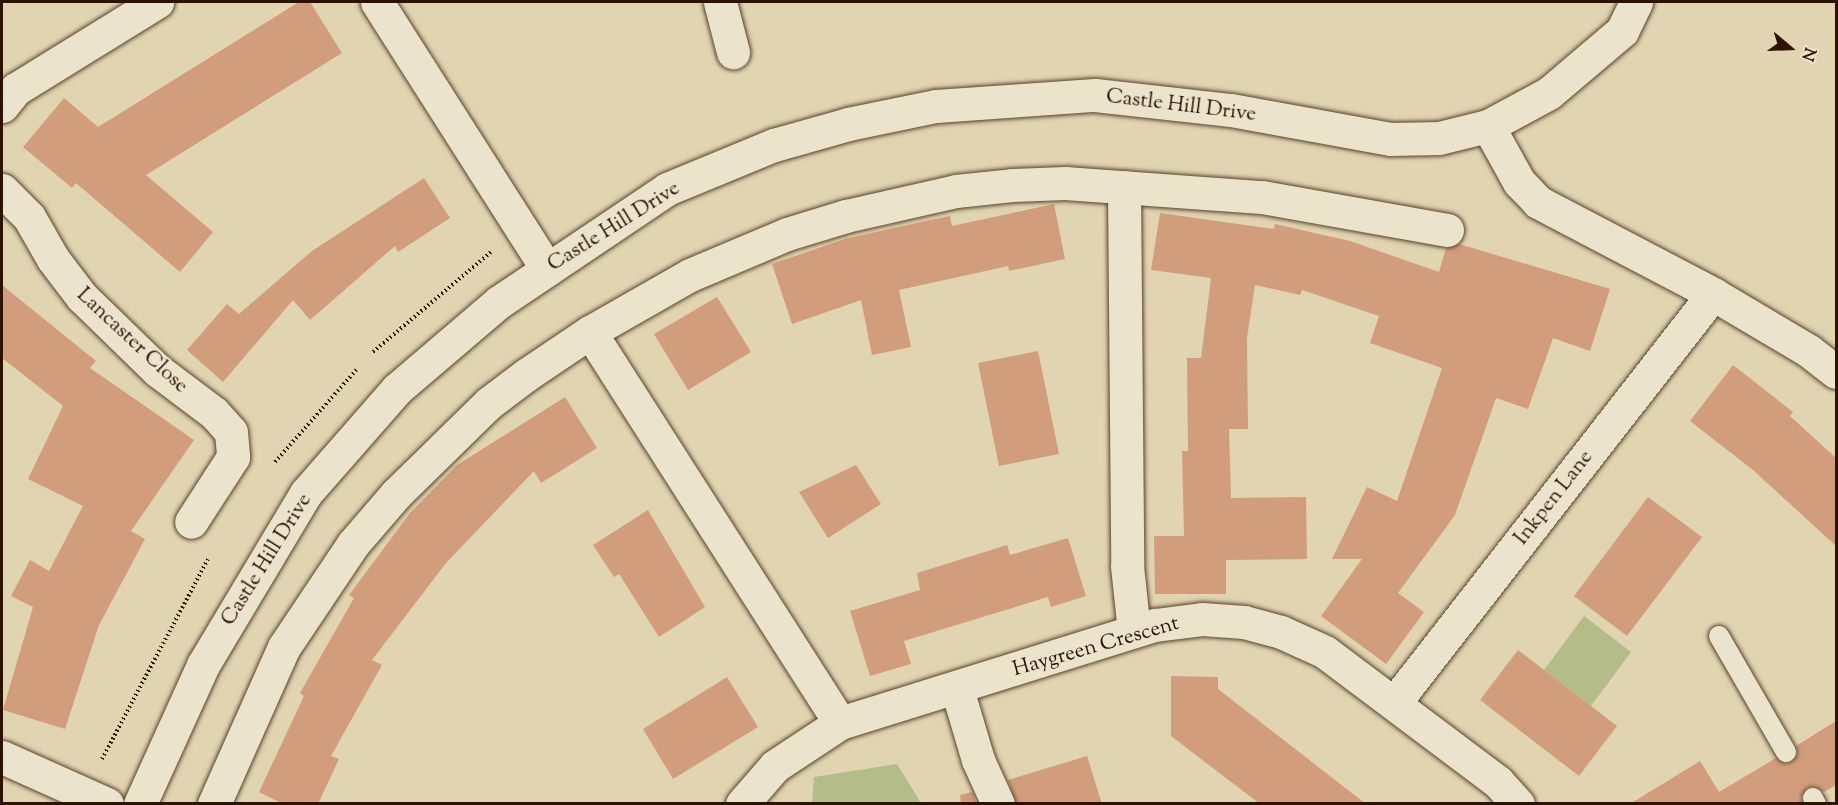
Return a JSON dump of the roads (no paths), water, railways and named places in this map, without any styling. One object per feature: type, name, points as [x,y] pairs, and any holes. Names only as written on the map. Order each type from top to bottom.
[{"type":"street","points":[[2,106],[16,89],[157,2]]},
{"type":"street","points":[[377,2],[547,269]]},
{"type":"street","points":[[720,2],[733,52]]},
{"type":"street","name":"Castle Hill Drive","points":[[140,804],[203,665],[306,494],[397,389],[499,302],[667,189],[774,145],[936,106],[1095,95],[1152,99],[1390,139],[1439,138],[1488,126],[1549,93],[1622,31],[1636,2]]},
{"type":"street","points":[[1488,126],[1519,182],[1538,202],[1713,294],[1809,351],[1836,372]]},
{"type":"street","points":[[215,803],[284,647],[353,544],[432,455],[489,403],[590,332],[730,256],[846,216],[956,191],[1012,184],[1124,187],[1262,197],[1447,230]]},
{"type":"street","points":[[1124,187],[1127,566],[1134,631]]},
{"type":"street","name":"Lancaster Close","points":[[2,190],[29,217],[53,259],[82,297],[157,370],[214,413],[231,432],[233,457],[191,522]]},
{"type":"street","name":"Inkpen Lane","points":[[1395,702],[1713,294]]},
{"type":"street","points":[[590,332],[840,723]]},
{"type":"street","name":"Haygreen Crescent","points":[[742,804],[775,766],[840,723],[957,689],[1134,631],[1203,619],[1264,627],[1325,652],[1395,702],[1498,782],[1518,804]]},
{"type":"street","points":[[957,689],[978,760],[998,804]]},
{"type":"street","points":[[2,757],[107,804]]},
{"type":"lane","points":[[1719,636],[1786,752]]}]
